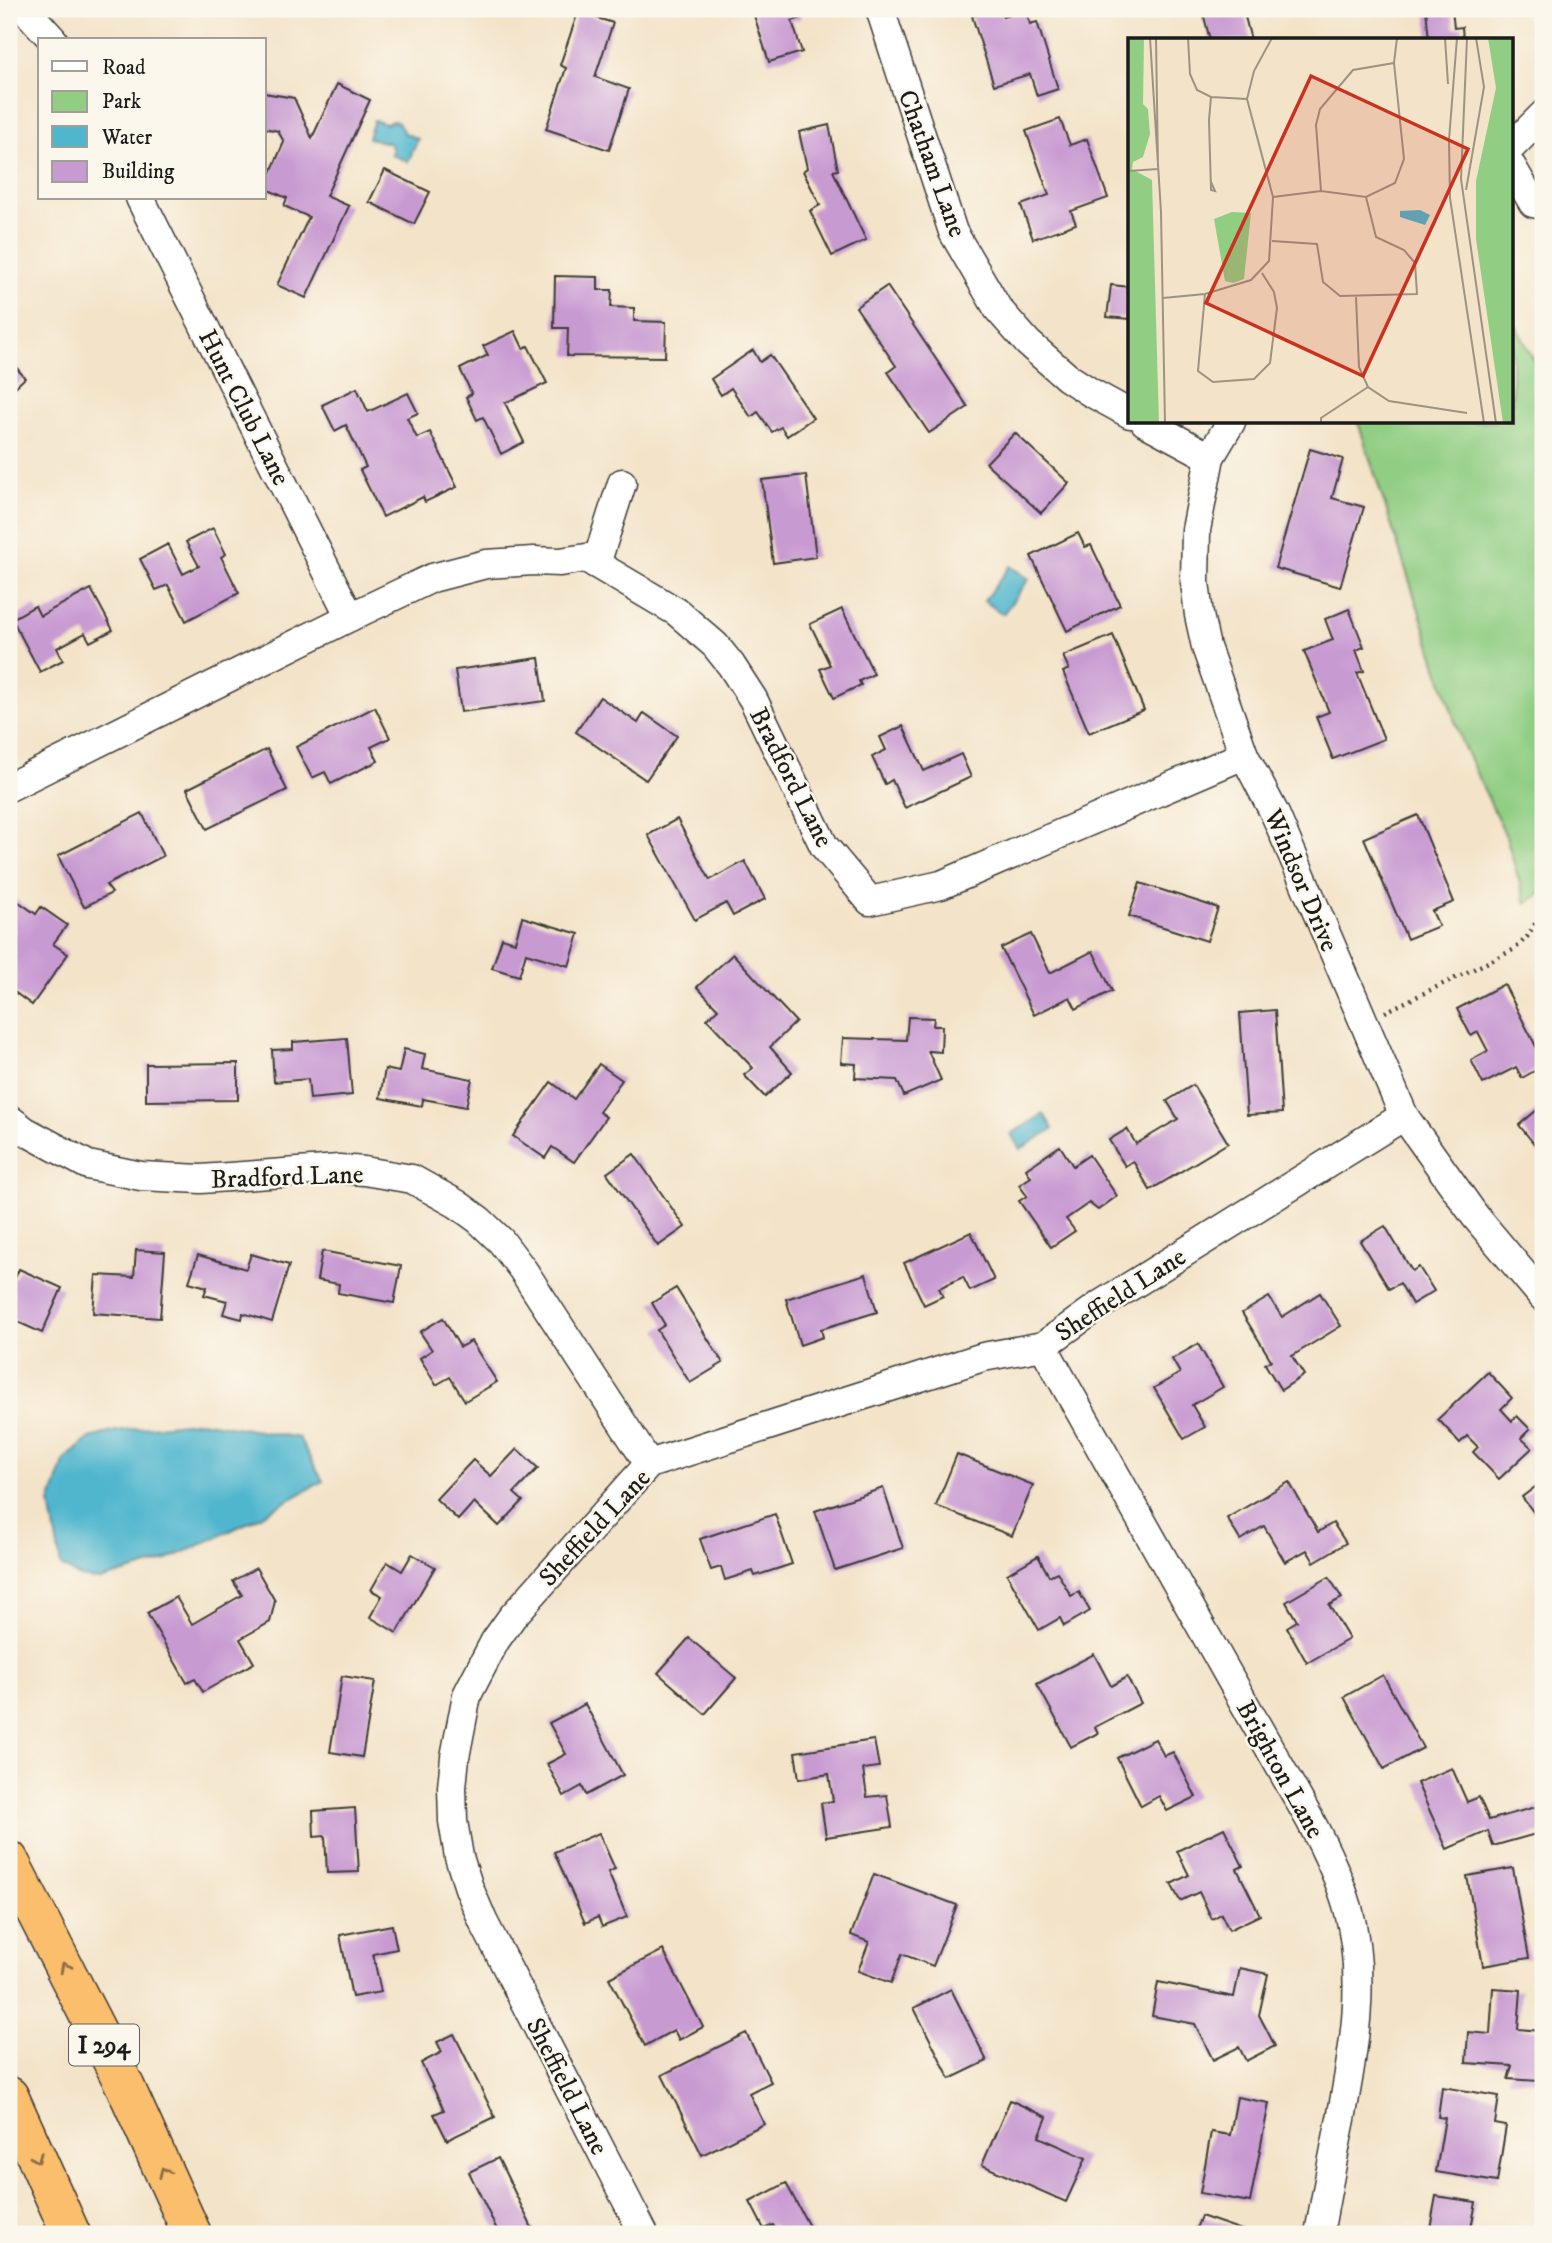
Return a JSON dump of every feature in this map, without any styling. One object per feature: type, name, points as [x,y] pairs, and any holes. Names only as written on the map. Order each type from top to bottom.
[{"type":"highway","name":"I 294","points":[[9,1860],[125,2086],[192,2234]]},
{"type":"highway","points":[[9,2096],[71,2234]]},
{"type":"street","points":[[25,9],[51,38]]},
{"type":"street","name":"Chatham Lane","points":[[880,9],[953,232],[998,309],[1028,343],[1067,377],[1128,413]]},
{"type":"street","points":[[1514,144],[1543,115]]},
{"type":"street","points":[[1514,170],[1533,203],[1543,205]]},
{"type":"street","name":"Hunt Club Lane","points":[[140,200],[350,617]]},
{"type":"street","points":[[1149,424],[1210,457]]},
{"type":"street","name":"Windsor Drive","points":[[1230,424],[1210,457],[1196,539],[1195,582],[1206,647],[1244,755],[1275,814],[1404,1116],[1475,1216],[1543,1297]]},
{"type":"street","points":[[596,564],[622,483]]},
{"type":"street","name":"Bradford Lane","points":[[9,787],[422,583],[461,569],[486,564],[560,562],[586,558],[677,612],[715,645],[753,699],[824,846],[870,901],[941,885],[1244,755]]},
{"type":"street","name":"Sheffield Lane","points":[[644,2234],[474,1899],[459,1857],[453,1821],[455,1757],[467,1695],[495,1641],[544,1580],[649,1464],[983,1357],[1043,1346],[1100,1305],[1404,1116]]},
{"type":"street","name":"Bradford Lane","points":[[9,1119],[25,1131],[88,1165],[141,1176],[201,1178],[339,1169],[412,1179],[457,1204],[501,1241],[523,1270],[649,1464]]},
{"type":"street","name":"Brighton Lane","points":[[1043,1346],[1310,1820],[1332,1861],[1348,1908],[1355,1943],[1357,2012],[1350,2071],[1319,2234]]},
{"type":"path","points":[[1364,1023],[1515,949],[1527,937],[1543,911]]},
{"type":"green space","points":[[1514,322],[1543,378],[1543,891],[1526,904],[1506,836],[1462,743],[1359,424],[1514,424]]},
{"type":"water","points":[[374,120],[386,124],[398,122],[404,133],[418,139],[408,162],[391,154],[393,150],[389,143],[368,138]]},
{"type":"water","points":[[1010,566],[1029,579],[1003,614],[984,601]]},
{"type":"water","points":[[1044,1114],[1053,1129],[1020,1149],[1011,1134]]},
{"type":"water","points":[[200,1421],[299,1438],[323,1481],[249,1522],[163,1562],[100,1580],[80,1577],[61,1566],[50,1503],[65,1459],[90,1438],[116,1431]]},
{"type":"building","points":[[752,9],[798,9],[801,18],[792,21],[802,52],[769,62]]},
{"type":"building","points":[[1000,9],[1003,17],[1026,10],[1030,24],[1037,22],[1058,89],[1037,96],[1030,74],[994,85],[972,16]]},
{"type":"building","points":[[1202,9],[1243,9],[1250,38],[1209,38]]},
{"type":"building","points":[[1426,9],[1452,9],[1454,28],[1462,27],[1463,38],[1429,38]]},
{"type":"building","points":[[578,12],[613,23],[595,77],[629,89],[609,150],[546,129],[566,68],[560,65]]},
{"type":"building","points":[[337,84],[370,100],[326,196],[349,206],[306,298],[277,285],[309,217],[284,206],[287,198],[266,189],[284,142],[278,131],[266,128],[266,93],[294,98],[312,138]]},
{"type":"building","points":[[1060,119],[1070,145],[1087,139],[1108,198],[1071,211],[1076,224],[1033,239],[1021,205],[1049,195],[1026,131]]},
{"type":"building","points":[[829,125],[838,170],[833,171],[866,240],[832,256],[810,211],[820,205],[803,171],[807,168],[799,132]]},
{"type":"building","points":[[385,170],[430,192],[414,224],[369,202]]},
{"type":"building","points":[[555,276],[598,277],[598,290],[612,290],[611,307],[634,308],[634,321],[666,322],[665,357],[567,356],[568,328],[554,328]]},
{"type":"building","points":[[1111,285],[1128,287],[1128,319],[1107,317]]},
{"type":"building","points":[[887,286],[968,407],[929,433],[888,372],[896,366],[856,307]]},
{"type":"building","points":[[515,331],[523,348],[528,346],[547,383],[505,403],[524,442],[501,454],[483,417],[477,420],[466,397],[472,394],[460,369],[488,355],[483,346]]},
{"type":"building","points":[[753,350],[760,362],[770,355],[813,418],[787,436],[781,427],[772,432],[758,412],[751,417],[731,388],[721,395],[711,379]]},
{"type":"building","points":[[9,359],[25,378],[9,393]]},
{"type":"building","points":[[357,388],[368,412],[408,393],[418,413],[407,418],[417,438],[430,432],[457,487],[425,502],[423,497],[383,517],[360,470],[366,467],[346,425],[335,431],[322,405]]},
{"type":"building","points":[[1015,433],[1069,483],[1041,513],[986,463]]},
{"type":"building","points":[[1310,449],[1343,459],[1332,498],[1364,507],[1340,587],[1275,568]]},
{"type":"building","points":[[806,475],[816,557],[773,563],[762,480]]},
{"type":"building","points":[[213,528],[226,554],[221,557],[239,593],[186,621],[168,585],[156,590],[140,559],[168,544],[183,574],[199,566],[186,542]]},
{"type":"building","points":[[1078,533],[1085,547],[1091,545],[1120,605],[1067,631],[1031,556]]},
{"type":"building","points":[[91,589],[113,630],[90,642],[85,633],[57,648],[63,660],[40,672],[12,619],[35,606],[40,616]]},
{"type":"building","points":[[842,609],[874,674],[859,681],[861,685],[834,698],[820,669],[830,665],[810,624]]},
{"type":"building","points":[[1349,609],[1364,647],[1356,650],[1364,671],[1357,673],[1384,739],[1333,759],[1316,717],[1329,712],[1304,651],[1333,640],[1325,619]]},
{"type":"building","points":[[1113,635],[1144,710],[1089,733],[1063,672],[1069,669],[1063,656]]},
{"type":"building","points":[[539,658],[545,701],[461,712],[455,670]]},
{"type":"building","points":[[600,697],[638,723],[644,713],[677,736],[646,780],[576,732]]},
{"type":"building","points":[[375,707],[390,738],[371,747],[378,761],[331,784],[325,772],[312,778],[296,747]]},
{"type":"building","points":[[903,726],[924,771],[961,754],[971,777],[905,808],[892,780],[885,784],[872,757],[886,750],[880,737]]},
{"type":"building","points":[[267,749],[287,790],[207,829],[187,789]]},
{"type":"building","points":[[142,813],[163,856],[106,885],[112,893],[84,907],[58,856]]},
{"type":"building","points":[[1418,815],[1454,902],[1432,911],[1439,926],[1407,939],[1364,838]]},
{"type":"building","points":[[677,819],[710,880],[745,861],[765,899],[733,916],[726,903],[695,920],[648,835]]},
{"type":"building","points":[[1140,883],[1218,908],[1207,941],[1129,916]]},
{"type":"building","points":[[9,895],[36,914],[41,907],[67,925],[53,944],[68,954],[32,1005],[9,988],[9,939],[15,930],[9,926]]},
{"type":"building","points":[[522,917],[579,934],[569,966],[526,953],[519,976],[492,968],[502,938],[515,942]]},
{"type":"building","points":[[1031,934],[1050,973],[1093,951],[1112,991],[1076,1009],[1070,997],[1034,1015],[1001,948]]},
{"type":"building","points":[[733,954],[796,1022],[770,1047],[792,1072],[765,1097],[744,1075],[753,1068],[707,1019],[718,1009],[697,987]]},
{"type":"building","points":[[1504,984],[1543,1060],[1543,1066],[1522,1078],[1516,1067],[1483,1084],[1471,1060],[1488,1051],[1478,1032],[1471,1036],[1457,1009]]},
{"type":"building","points":[[1275,1010],[1282,1113],[1247,1115],[1240,1013]]},
{"type":"building","points":[[908,1017],[934,1018],[933,1026],[942,1026],[941,1052],[928,1051],[941,1080],[904,1096],[897,1080],[855,1078],[856,1064],[841,1063],[843,1038],[906,1040]]},
{"type":"building","points":[[347,1038],[352,1095],[310,1099],[308,1079],[274,1082],[272,1050],[293,1049],[293,1042]]},
{"type":"building","points":[[404,1049],[425,1054],[422,1069],[472,1079],[466,1107],[423,1099],[422,1106],[380,1098],[385,1069],[399,1072]]},
{"type":"building","points":[[238,1063],[238,1100],[146,1101],[146,1064]]},
{"type":"building","points":[[599,1064],[622,1080],[599,1112],[606,1117],[574,1162],[552,1147],[545,1158],[513,1136],[551,1082],[574,1099]]},
{"type":"building","points":[[1193,1085],[1228,1143],[1150,1190],[1133,1161],[1125,1166],[1109,1140],[1127,1129],[1136,1144],[1178,1119],[1167,1101]]},
{"type":"building","points":[[1543,1105],[1543,1155],[1519,1125]]},
{"type":"building","points":[[1060,1146],[1073,1166],[1089,1155],[1117,1196],[1098,1210],[1089,1203],[1066,1219],[1075,1231],[1051,1247],[1019,1201],[1027,1196],[1019,1185],[1031,1177],[1026,1169]]},
{"type":"building","points":[[634,1154],[685,1227],[658,1246],[607,1173]]},
{"type":"building","points":[[1385,1226],[1412,1271],[1419,1267],[1434,1291],[1412,1304],[1400,1283],[1389,1289],[1360,1241]]},
{"type":"building","points":[[971,1232],[994,1280],[970,1291],[963,1277],[939,1288],[943,1296],[924,1305],[904,1263]]},
{"type":"building","points":[[136,1250],[165,1252],[160,1318],[93,1313],[96,1275],[134,1277]]},
{"type":"building","points":[[322,1251],[401,1266],[394,1303],[338,1293],[339,1284],[317,1280]]},
{"type":"building","points":[[251,1254],[289,1265],[272,1322],[243,1313],[242,1319],[223,1314],[227,1301],[204,1295],[207,1287],[189,1282],[198,1255],[246,1269]]},
{"type":"building","points":[[19,1269],[62,1288],[42,1333],[9,1318],[9,1275],[15,1278]]},
{"type":"building","points":[[866,1274],[877,1312],[821,1329],[823,1337],[800,1345],[786,1299]]},
{"type":"building","points":[[676,1288],[723,1363],[690,1383],[657,1330],[665,1325],[652,1303]]},
{"type":"building","points":[[1320,1293],[1341,1326],[1292,1356],[1304,1375],[1281,1390],[1265,1364],[1271,1360],[1242,1313],[1269,1297],[1282,1317]]},
{"type":"building","points":[[443,1318],[460,1347],[471,1341],[497,1382],[465,1401],[450,1377],[436,1385],[420,1358],[432,1350],[420,1332]]},
{"type":"building","points":[[1198,1344],[1223,1387],[1192,1405],[1205,1427],[1184,1439],[1154,1388],[1180,1373],[1172,1359]]},
{"type":"building","points":[[1488,1372],[1512,1398],[1501,1409],[1512,1421],[1517,1416],[1530,1429],[1521,1438],[1532,1448],[1499,1479],[1473,1452],[1478,1447],[1467,1436],[1460,1443],[1438,1419]]},
{"type":"building","points":[[517,1449],[538,1468],[514,1493],[523,1501],[499,1526],[474,1502],[458,1520],[436,1499],[473,1460],[491,1476]]},
{"type":"building","points":[[957,1454],[1033,1485],[1012,1536],[936,1506]]},
{"type":"building","points":[[1543,1481],[1543,1514],[1538,1518],[1522,1497]]},
{"type":"building","points":[[1289,1482],[1318,1532],[1333,1523],[1346,1543],[1314,1562],[1307,1550],[1285,1562],[1264,1526],[1240,1540],[1227,1518]]},
{"type":"building","points":[[883,1488],[903,1548],[835,1570],[815,1511]]},
{"type":"building","points":[[775,1514],[792,1564],[755,1576],[753,1571],[725,1580],[721,1567],[711,1570],[700,1539]]},
{"type":"building","points":[[412,1554],[435,1567],[397,1633],[370,1617],[382,1596],[371,1590],[387,1562],[402,1571]]},
{"type":"building","points":[[1038,1556],[1049,1576],[1057,1572],[1071,1596],[1079,1592],[1090,1611],[1064,1626],[1060,1618],[1039,1630],[1007,1574]]},
{"type":"building","points":[[256,1568],[275,1601],[270,1622],[240,1639],[254,1663],[203,1692],[195,1679],[187,1683],[147,1613],[176,1597],[192,1624],[242,1595],[233,1581]]},
{"type":"building","points":[[1329,1577],[1342,1598],[1329,1605],[1349,1639],[1307,1663],[1287,1627],[1297,1621],[1286,1602]]},
{"type":"building","points":[[689,1638],[736,1678],[705,1714],[658,1673]]},
{"type":"building","points":[[1094,1654],[1111,1686],[1127,1677],[1141,1703],[1095,1727],[1098,1733],[1071,1747],[1037,1684]]},
{"type":"building","points":[[1383,1675],[1423,1748],[1384,1769],[1344,1697]]},
{"type":"building","points":[[342,1676],[375,1681],[362,1757],[330,1752]]},
{"type":"building","points":[[585,1704],[623,1775],[586,1795],[582,1786],[564,1796],[547,1764],[566,1754],[549,1723]]},
{"type":"building","points":[[1155,1739],[1164,1756],[1173,1752],[1196,1797],[1167,1811],[1159,1796],[1141,1806],[1117,1758]]},
{"type":"building","points":[[874,1740],[879,1767],[863,1769],[867,1797],[887,1795],[892,1827],[826,1837],[821,1803],[833,1801],[829,1774],[799,1779],[795,1752]]},
{"type":"building","points":[[1452,1768],[1467,1802],[1479,1797],[1489,1820],[1543,1805],[1543,1832],[1493,1846],[1488,1831],[1447,1849],[1417,1783]]},
{"type":"building","points":[[355,1808],[359,1872],[327,1873],[325,1836],[314,1837],[313,1811]]},
{"type":"building","points":[[1224,1828],[1243,1866],[1237,1869],[1260,1915],[1229,1930],[1221,1914],[1212,1919],[1199,1892],[1180,1901],[1171,1884],[1189,1875],[1177,1851]]},
{"type":"building","points":[[599,1833],[615,1869],[608,1872],[627,1917],[602,1927],[598,1917],[585,1923],[554,1852]]},
{"type":"building","points":[[1513,1868],[1529,1958],[1483,1966],[1467,1876]]},
{"type":"building","points":[[874,1874],[957,1905],[933,1966],[902,1954],[891,1983],[858,1971],[869,1942],[851,1935]]},
{"type":"building","points":[[392,1925],[397,1949],[373,1954],[381,1992],[352,1997],[340,1935]]},
{"type":"building","points":[[663,1950],[703,2027],[679,2040],[674,2030],[645,2046],[609,1978]]},
{"type":"building","points":[[1240,1968],[1268,1974],[1259,2015],[1275,2046],[1246,2061],[1239,2047],[1213,2060],[1195,2024],[1152,2016],[1158,1982],[1234,1997]]},
{"type":"building","points":[[1493,1988],[1521,1990],[1518,2029],[1542,2031],[1539,2081],[1508,2079],[1512,2066],[1466,2063],[1468,2032],[1490,2034]]},
{"type":"building","points":[[951,1989],[987,2061],[950,2079],[914,2008]]},
{"type":"building","points":[[746,2033],[771,2082],[749,2093],[764,2124],[702,2155],[662,2075]]},
{"type":"building","points":[[454,2034],[495,2117],[447,2140],[434,2114],[444,2110],[421,2063],[442,2052],[437,2042]]},
{"type":"building","points":[[1442,2087],[1499,2096],[1495,2124],[1506,2126],[1497,2182],[1436,2172],[1445,2118],[1438,2117]]},
{"type":"building","points":[[1237,2097],[1269,2103],[1250,2202],[1200,2193],[1211,2132],[1230,2135]]},
{"type":"building","points":[[1010,2100],[1047,2117],[1039,2137],[1086,2158],[1066,2202],[982,2165]]},
{"type":"building","points":[[498,2158],[535,2234],[499,2234],[469,2172]]},
{"type":"building","points":[[786,2183],[813,2234],[778,2234],[773,2225],[764,2229],[750,2202]]},
{"type":"building","points":[[1436,2196],[1476,2202],[1470,2234],[1429,2234]]},
{"type":"building","points":[[1201,2216],[1242,2230],[1240,2234],[1194,2234]]}]
